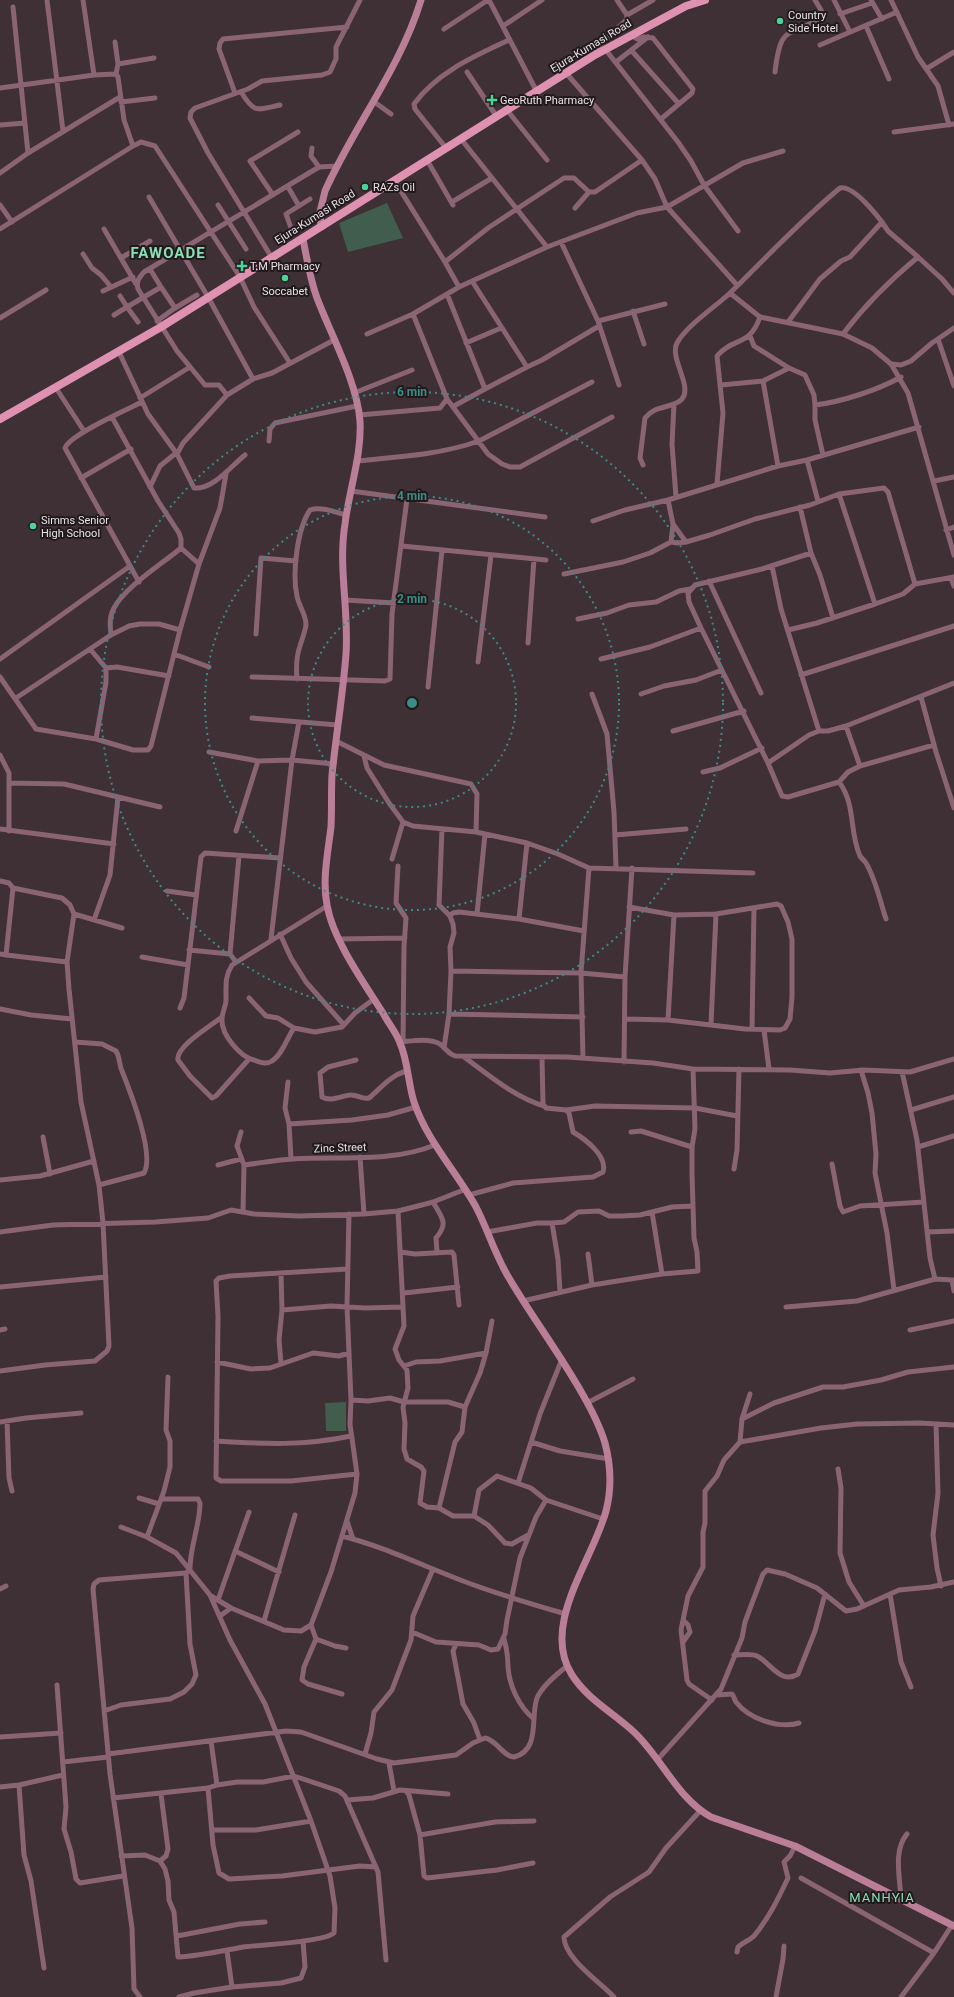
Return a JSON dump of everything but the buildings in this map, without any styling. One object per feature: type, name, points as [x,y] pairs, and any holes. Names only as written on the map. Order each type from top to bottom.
[{"type":"main road","name":"Ejura-Kumasi Road","points":[[0,419],[119,352],[159,324],[208,297],[303,239],[394,180],[593,56],[685,3],[705,0]]},
{"type":"street","points":[[47,0],[63,131]]},
{"type":"street","points":[[83,0],[94,75]]},
{"type":"street","points":[[272,258],[208,153],[190,118],[191,112],[195,108],[238,93],[262,81],[322,75],[330,72],[336,59],[336,47],[360,0]]},
{"type":"street","points":[[321,227],[320,212],[322,201],[338,166],[373,101],[388,77],[413,25],[422,0]]},
{"type":"street","points":[[444,29],[488,0],[537,92]]},
{"type":"street","points":[[503,26],[542,0]]},
{"type":"street","points":[[617,0],[628,15]]},
{"type":"street","points":[[593,56],[599,46],[622,24],[628,15],[653,0]]},
{"type":"street","points":[[775,72],[781,40],[789,32],[823,16],[815,0]]},
{"type":"street","points":[[834,0],[850,32]]},
{"type":"street","points":[[890,0],[918,57],[940,92],[951,124],[894,132]]},
{"type":"street","points":[[840,14],[872,2],[882,19]]},
{"type":"street","points":[[13,7],[28,153]]},
{"type":"street","points":[[820,45],[897,12]]},
{"type":"street","points":[[280,106],[257,110],[250,106],[238,93],[219,49],[220,43],[223,39],[347,26]]},
{"type":"street","points":[[866,26],[889,79]]},
{"type":"street","points":[[631,35],[637,39],[648,36],[653,38],[692,89],[692,93],[661,119]]},
{"type":"street","points":[[616,62],[648,36]]},
{"type":"street","points":[[446,148],[415,109],[414,104],[419,97],[454,66],[509,40]]},
{"type":"street","points":[[115,42],[118,64],[116,74],[118,77],[120,100],[124,120],[133,146]]},
{"type":"street","points":[[605,49],[661,119],[691,161],[704,185],[738,231]]},
{"type":"street","points":[[631,50],[679,104]]},
{"type":"street","points":[[926,68],[954,52]]},
{"type":"street","points":[[118,64],[154,58]]},
{"type":"street","points":[[467,72],[496,117]]},
{"type":"street","points":[[566,73],[642,160],[655,179],[667,207],[737,286]]},
{"type":"street","points":[[0,88],[94,75],[116,74]]},
{"type":"street","points":[[0,173],[63,131],[120,100],[155,98]]},
{"type":"street","points":[[373,101],[391,114]]},
{"type":"street","points":[[507,110],[547,160]]},
{"type":"street","points":[[0,125],[25,123]]},
{"type":"street","points":[[273,195],[250,161],[298,132]]},
{"type":"street","points":[[461,139],[546,247]]},
{"type":"street","points":[[0,229],[133,146],[141,142],[155,146],[212,231],[240,277],[254,307],[290,363]]},
{"type":"street","points":[[312,148],[311,156],[319,167]]},
{"type":"street","points":[[367,334],[413,314],[458,287],[546,247],[637,214],[667,207],[743,163],[783,151]]},
{"type":"street","points":[[427,160],[453,203],[492,178]]},
{"type":"street","points":[[575,208],[589,192],[594,192],[642,160]]},
{"type":"street","points":[[136,284],[144,272],[228,221],[244,214],[319,167],[338,166]]},
{"type":"street","points":[[445,262],[488,228],[517,210],[558,181],[568,177],[574,178],[589,192]]},
{"type":"street","points":[[394,180],[445,262],[458,287]]},
{"type":"street","points":[[288,187],[299,206]]},
{"type":"street","points":[[644,465],[640,458],[645,418],[655,409],[674,404],[682,399],[684,395],[683,377],[676,358],[676,344],[685,333],[730,293],[779,243],[840,188],[845,187],[854,192],[882,222],[888,231],[942,279],[954,293]]},
{"type":"street","points":[[149,197],[181,250],[253,378]]},
{"type":"street","points":[[292,228],[285,215],[310,199]]},
{"type":"street","points":[[0,205],[12,222]]},
{"type":"street","points":[[218,205],[246,249]]},
{"type":"street","points":[[788,322],[820,279],[841,261],[850,256],[882,222]]},
{"type":"street","points":[[104,229],[159,324],[190,367],[205,385],[219,385],[227,395]]},
{"type":"street","points":[[303,239],[311,280],[354,393],[360,426],[356,462],[346,515],[343,545],[348,625],[334,764],[327,865],[327,906],[340,939],[374,999],[402,1042]]},
{"type":"street","points":[[121,258],[150,241]]},
{"type":"street","points":[[561,242],[599,323],[619,385]]},
{"type":"street","points":[[83,254],[92,268],[101,275],[111,287]]},
{"type":"street","points":[[842,334],[865,305],[882,288],[918,258]]},
{"type":"street","points":[[150,269],[175,308]]},
{"type":"street","points":[[102,291],[133,277]]},
{"type":"street","points":[[472,281],[527,367]]},
{"type":"street","points":[[114,315],[161,287]]},
{"type":"street","points":[[0,318],[46,290]]},
{"type":"street","points":[[730,293],[746,308],[760,318],[788,322],[842,334],[872,348],[891,364],[908,392],[954,555]]},
{"type":"street","points":[[447,294],[485,389]]},
{"type":"street","points":[[159,324],[175,308],[197,295]]},
{"type":"street","points":[[120,296],[138,322]]},
{"type":"street","points":[[454,406],[542,360],[599,323],[633,311],[665,304]]},
{"type":"street","points":[[633,311],[644,344]]},
{"type":"street","points":[[413,314],[447,399],[454,406],[488,454],[502,464],[510,467],[520,467],[612,417]]},
{"type":"street","points":[[717,484],[723,413],[717,356],[728,346],[750,336],[754,332],[760,318]]},
{"type":"street","points":[[466,343],[501,328]]},
{"type":"street","points":[[891,364],[907,364],[954,328]]},
{"type":"street","points":[[750,336],[754,346],[789,368],[805,375],[814,395],[815,420],[823,455]]},
{"type":"street","points":[[938,339],[954,386]]},
{"type":"street","points":[[150,487],[160,466],[177,453],[183,443],[227,395],[253,378],[272,373],[334,340]]},
{"type":"street","points":[[119,352],[148,414],[177,453],[194,488],[205,488],[219,476],[226,474],[245,454]]},
{"type":"street","points":[[139,582],[65,448],[68,443],[84,432],[141,400],[190,367]]},
{"type":"street","points":[[721,385],[763,381],[789,368]]},
{"type":"street","points":[[354,393],[412,370]]},
{"type":"street","points":[[815,404],[887,385],[900,377]]},
{"type":"street","points":[[763,381],[778,466]]},
{"type":"street","points":[[356,462],[444,452],[479,441],[592,382]]},
{"type":"street","points":[[56,388],[84,432]]},
{"type":"street","points":[[359,415],[440,408],[447,399]]},
{"type":"street","points":[[674,404],[672,444],[676,497]]},
{"type":"street","points":[[270,441],[270,429],[275,423],[357,406]]},
{"type":"street","points":[[112,417],[131,449],[150,487],[179,533],[181,538],[181,548],[199,564]]},
{"type":"street","points":[[593,521],[625,510],[668,500],[778,466],[807,460],[919,427]]},
{"type":"street","points":[[81,478],[131,449]]},
{"type":"street","points":[[807,460],[818,501]]},
{"type":"street","points":[[0,677],[36,728],[96,739],[133,750],[148,750],[151,746],[180,630],[199,564],[220,508],[226,474]]},
{"type":"street","points":[[934,481],[954,477]]},
{"type":"street","points":[[564,574],[623,562],[650,553],[671,542],[686,542],[755,519],[800,508],[839,494],[886,489],[915,584]]},
{"type":"street","points":[[351,491],[545,517]]},
{"type":"street","points":[[839,494],[875,604]]},
{"type":"street","points":[[252,677],[385,681],[390,679],[390,644],[407,498]]},
{"type":"street","points":[[668,500],[673,524],[671,542]]},
{"type":"street","points":[[297,679],[297,655],[304,633],[306,617],[297,596],[296,561],[303,523],[310,510],[320,508],[346,515]]},
{"type":"street","points":[[800,508],[811,553],[820,575],[833,618]]},
{"type":"street","points":[[673,524],[686,542]]},
{"type":"street","points":[[946,530],[954,527]]},
{"type":"street","points":[[402,546],[546,560]]},
{"type":"street","points":[[110,635],[109,621],[113,608],[139,582],[181,548]]},
{"type":"street","points":[[428,687],[442,550]]},
{"type":"street","points":[[578,619],[607,613],[629,605],[656,602],[679,591],[690,589],[695,585],[772,566],[811,553]]},
{"type":"street","points":[[478,662],[491,555]]},
{"type":"street","points":[[256,634],[261,558],[296,561]]},
{"type":"street","points":[[528,643],[534,559]]},
{"type":"street","points":[[0,660],[130,566]]},
{"type":"street","points":[[772,566],[782,609],[818,731]]},
{"type":"street","points":[[788,630],[833,618],[903,594],[915,584],[952,578],[954,586]]},
{"type":"street","points":[[709,581],[761,693]]},
{"type":"street","points":[[690,589],[688,596],[701,628],[762,748],[782,796],[788,797],[839,782],[848,772],[860,766],[934,745]]},
{"type":"street","points":[[346,600],[394,603]]},
{"type":"street","points":[[16,698],[110,635],[129,626],[140,624],[160,624],[180,630]]},
{"type":"street","points":[[801,675],[954,626]]},
{"type":"street","points":[[601,659],[650,647],[701,628]]},
{"type":"street","points":[[90,649],[106,668],[106,682],[96,739]]},
{"type":"street","points":[[174,654],[209,667]]},
{"type":"street","points":[[106,668],[117,667],[169,676]]},
{"type":"street","points":[[641,694],[664,686],[696,680],[722,670]]},
{"type":"street","points":[[768,763],[809,735],[818,731],[828,731],[846,726],[885,709],[921,697],[929,692],[954,683]]},
{"type":"street","points":[[592,694],[607,734],[615,835],[616,868]]},
{"type":"street","points":[[921,697],[934,745],[954,808]]},
{"type":"street","points":[[673,731],[744,711]]},
{"type":"street","points":[[252,718],[338,725]]},
{"type":"street","points":[[271,939],[292,760],[300,722]]},
{"type":"street","points":[[846,726],[860,766]]},
{"type":"street","points":[[336,741],[389,767],[470,784],[477,794],[476,832]]},
{"type":"street","points":[[703,772],[720,768],[762,748]]},
{"type":"street","points":[[209,752],[258,761],[292,760],[334,764]]},
{"type":"street","points":[[0,755],[9,773],[9,831]]},
{"type":"street","points":[[364,756],[367,768],[403,822],[421,828],[485,834],[527,844],[558,854],[589,868],[632,868],[753,873]]},
{"type":"street","points":[[236,831],[258,761]]},
{"type":"street","points":[[839,782],[849,800],[860,856],[866,863],[879,895],[886,919]]},
{"type":"street","points":[[10,783],[64,784],[160,807]]},
{"type":"street","points":[[94,920],[110,875],[118,797]]},
{"type":"street","points":[[392,859],[403,822]]},
{"type":"street","points":[[0,829],[114,844]]},
{"type":"street","points":[[442,829],[439,905],[450,916],[454,929],[450,947],[451,971],[449,1014],[444,1048]]},
{"type":"street","points":[[615,835],[686,829]]},
{"type":"street","points":[[477,914],[485,834]]},
{"type":"street","points":[[519,919],[527,844]]},
{"type":"street","points":[[180,1008],[184,998],[201,857],[204,853],[280,858]]},
{"type":"street","points":[[236,962],[230,954],[239,856]]},
{"type":"street","points":[[398,866],[396,903],[406,918],[402,1042],[406,1071],[416,1107],[435,1145],[479,1212],[499,1260],[523,1301],[562,1359],[587,1403],[600,1429],[609,1459],[611,1482],[603,1519],[577,1581],[566,1614],[561,1644],[563,1658],[574,1678],[588,1695],[632,1730],[658,1759],[679,1787],[700,1811],[795,1846],[953,1925],[901,1997]]},
{"type":"street","points":[[583,1058],[581,973],[589,868]]},
{"type":"street","points":[[624,1062],[625,977],[632,868]]},
{"type":"street","points":[[0,881],[9,883],[13,888],[62,898],[70,905],[74,914],[67,962],[81,1102],[99,1185],[103,1222],[109,1346],[105,1353],[95,1361],[45,1365],[0,1371]]},
{"type":"street","points":[[6,955],[13,888]]},
{"type":"street","points":[[167,891],[196,895]]},
{"type":"street","points":[[625,1019],[668,1020],[764,1030],[785,1028],[790,1019],[792,998],[792,939],[788,922],[779,905],[716,914],[674,915],[629,908]]},
{"type":"street","points":[[294,1028],[273,1060],[265,1063],[250,1059],[232,1045],[224,1028],[222,1018],[227,999],[226,977],[232,965],[236,962],[271,939],[327,906]]},
{"type":"street","points":[[752,1029],[754,908]]},
{"type":"street","points":[[450,916],[453,913],[459,912],[519,919],[584,932]]},
{"type":"street","points":[[74,914],[122,928]]},
{"type":"street","points":[[710,1024],[716,914]]},
{"type":"street","points":[[668,1020],[674,915]]},
{"type":"street","points":[[280,934],[291,958],[306,982],[344,1026]]},
{"type":"street","points":[[340,939],[405,938]]},
{"type":"street","points":[[189,950],[230,954]]},
{"type":"street","points":[[0,954],[67,962]]},
{"type":"street","points":[[142,957],[188,965]]},
{"type":"street","points":[[451,971],[581,973],[625,977]]},
{"type":"street","points":[[249,998],[266,1016],[278,1018],[294,1028],[315,1032],[344,1026],[355,1013],[374,999]]},
{"type":"street","points":[[0,1009],[31,1015],[72,1019]]},
{"type":"street","points":[[449,1014],[583,1017]]},
{"type":"street","points":[[222,1018],[195,1037],[180,1051],[178,1060],[190,1076],[212,1098],[216,1096],[250,1059]]},
{"type":"street","points":[[764,1030],[769,1069]]},
{"type":"street","points":[[402,1042],[431,1041],[439,1043],[453,1056],[583,1058],[693,1069],[769,1069],[830,1073],[861,1070],[910,1072],[954,1059]]},
{"type":"street","points":[[75,1042],[102,1044],[116,1051],[129,1093],[142,1123],[147,1164],[144,1173],[99,1185]]},
{"type":"street","points":[[463,1056],[505,1087],[531,1102],[544,1106],[566,1110],[595,1106],[695,1108],[737,1116]]},
{"type":"street","points":[[542,1057],[544,1106]]},
{"type":"street","points":[[356,1060],[328,1068],[320,1073],[322,1097],[327,1100],[353,1095],[362,1098],[369,1098],[386,1081],[398,1073],[406,1071]]},
{"type":"street","points":[[523,1301],[592,1285],[662,1274],[698,1271],[698,1252],[694,1238],[692,1206],[692,1147],[695,1129],[693,1069]]},
{"type":"street","points":[[734,1169],[737,1150],[739,1069]]},
{"type":"street","points":[[861,1070],[872,1113],[876,1154],[875,1166],[894,1290]]},
{"type":"street","points":[[901,1072],[911,1110],[918,1147],[930,1258],[935,1279]]},
{"type":"street","points":[[288,1082],[285,1108],[289,1124],[291,1159]]},
{"type":"street","points":[[911,1110],[954,1097]]},
{"type":"street","points":[[289,1124],[352,1120],[388,1115],[416,1107]]},
{"type":"street","points":[[0,1232],[26,1228],[103,1222],[155,1222],[208,1218],[231,1210],[254,1214],[299,1216],[364,1214],[398,1211],[467,1192],[513,1183],[593,1177],[603,1172],[605,1167],[600,1155],[580,1136],[573,1132],[569,1113],[566,1110]]},
{"type":"street","points":[[631,1132],[641,1131],[692,1147]]},
{"type":"street","points":[[241,1132],[237,1146],[244,1165],[243,1211]]},
{"type":"street","points":[[918,1147],[954,1136]]},
{"type":"street","points":[[43,1137],[50,1174]]},
{"type":"street","name":"Zinc Street","points":[[244,1165],[291,1159],[360,1157],[417,1152],[435,1145]]},
{"type":"street","points":[[360,1157],[364,1214]]},
{"type":"street","points":[[218,1165],[241,1159]]},
{"type":"street","points":[[0,1180],[50,1174],[94,1161]]},
{"type":"street","points":[[832,1164],[840,1206],[843,1212],[854,1207],[924,1202]]},
{"type":"street","points":[[433,1202],[444,1223],[443,1231],[436,1238],[436,1252]]},
{"type":"street","points":[[487,1232],[537,1224],[564,1222],[578,1212],[599,1211],[609,1216],[622,1216],[652,1212],[672,1207],[692,1206]]},
{"type":"street","points":[[398,1211],[404,1293],[402,1307],[404,1326],[395,1349],[399,1360],[404,1366],[408,1388],[404,1402],[405,1454],[407,1459],[421,1467],[424,1471],[420,1503],[427,1507],[439,1508],[453,1516],[474,1516],[488,1525],[505,1543],[512,1544],[528,1534]]},
{"type":"street","points":[[652,1212],[662,1274]]},
{"type":"street","points":[[121,1527],[147,1537],[176,1553],[188,1571],[210,1595],[231,1608],[284,1630],[301,1631],[310,1625],[331,1572],[355,1493],[357,1474],[350,1424],[351,1400],[347,1306],[349,1214]]},
{"type":"street","points":[[552,1223],[558,1259],[560,1292]]},
{"type":"street","points":[[927,1232],[954,1231]]},
{"type":"street","points":[[400,1252],[415,1254],[449,1252],[454,1255],[459,1305]]},
{"type":"street","points":[[588,1254],[592,1285]]},
{"type":"street","points":[[348,1269],[230,1276],[221,1277],[216,1281],[216,1478],[221,1481],[291,1481],[357,1474]]},
{"type":"street","points":[[280,1274],[282,1310],[279,1340],[281,1363]]},
{"type":"street","points":[[0,1286],[106,1277]]},
{"type":"street","points":[[786,1307],[857,1300],[935,1279],[953,1280],[954,1291]]},
{"type":"street","points":[[404,1293],[458,1287]]},
{"type":"street","points":[[282,1310],[318,1306],[347,1306],[365,1308],[402,1307]]},
{"type":"street","points":[[439,1508],[455,1442],[462,1432],[465,1407],[480,1373],[486,1353],[492,1321]]},
{"type":"street","points":[[910,1330],[954,1321]]},
{"type":"street","points":[[217,1362],[251,1369],[273,1368],[281,1363],[313,1353],[339,1356],[349,1353]]},
{"type":"street","points":[[404,1366],[416,1362],[440,1361],[486,1353]]},
{"type":"street","points":[[518,1483],[540,1414],[562,1359]]},
{"type":"street","points":[[742,1419],[774,1403],[823,1387],[842,1387],[881,1380],[908,1372],[954,1367]]},
{"type":"street","points":[[147,1537],[170,1467],[170,1441],[166,1430],[168,1377]]},
{"type":"street","points":[[587,1403],[633,1379]]},
{"type":"street","points":[[712,1700],[689,1684],[687,1680],[684,1642],[681,1630],[688,1596],[703,1567],[705,1491],[717,1476],[724,1460],[740,1442],[742,1419],[750,1394]]},
{"type":"street","points":[[351,1400],[368,1401],[390,1398],[404,1402],[448,1402],[465,1407]]},
{"type":"street","points":[[0,1422],[81,1413]]},
{"type":"street","points":[[7,1421],[12,1491]]},
{"type":"street","points":[[740,1442],[821,1428],[858,1424],[954,1425]]},
{"type":"street","points":[[936,1424],[938,1493],[933,1535],[941,1586]]},
{"type":"street","points":[[216,1441],[279,1444],[330,1440],[351,1436]]},
{"type":"street","points":[[531,1442],[560,1451],[609,1459]]},
{"type":"street","points":[[838,1468],[841,1488],[840,1552],[849,1582],[864,1606]]},
{"type":"street","points":[[474,1516],[479,1490],[490,1481],[501,1476],[531,1488],[546,1500],[603,1519]]},
{"type":"street","points":[[104,1711],[121,1705],[170,1699],[184,1692],[192,1684],[196,1675],[190,1644],[188,1571],[190,1553],[197,1527],[200,1502],[198,1499],[193,1498],[160,1501],[139,1498]]},
{"type":"street","points":[[412,1632],[430,1641],[479,1645],[487,1650],[495,1650],[500,1648],[504,1639],[520,1558],[528,1534],[546,1500]]},
{"type":"street","points":[[218,1600],[249,1512]]},
{"type":"street","points":[[264,1621],[295,1515]]},
{"type":"street","points":[[346,1520],[353,1539]]},
{"type":"street","points":[[342,1536],[407,1557],[512,1598],[566,1614]]},
{"type":"street","points":[[235,1551],[279,1572]]},
{"type":"street","points":[[365,1754],[373,1726],[374,1712],[392,1690],[412,1632],[414,1616],[433,1568]]},
{"type":"street","points":[[658,1759],[717,1695],[726,1678],[764,1572],[770,1570],[785,1574],[817,1588],[846,1611],[851,1611],[908,1588],[941,1586],[954,1582]]},
{"type":"street","points":[[140,1997],[134,1989],[132,1928],[108,1755],[93,1590],[94,1584],[99,1580],[188,1571]]},
{"type":"street","points":[[0,1588],[6,1586]]},
{"type":"street","points":[[734,1655],[757,1656],[779,1674],[791,1677],[798,1674],[814,1631],[825,1594]]},
{"type":"street","points":[[890,1594],[901,1662],[911,1688]]},
{"type":"street","points":[[121,1856],[142,1855],[160,1861],[166,1870],[169,1900],[174,1912],[178,1957],[202,1956],[268,1944],[328,1937],[334,1933],[335,1908],[328,1871],[311,1820],[277,1732],[210,1595]]},
{"type":"street","points":[[220,1616],[231,1608]]},
{"type":"street","points":[[684,1621],[688,1625],[690,1632],[684,1642]]},
{"type":"street","points":[[310,1625],[316,1639],[304,1667],[302,1680],[308,1684],[342,1694]]},
{"type":"street","points":[[316,1639],[335,1646],[346,1648]]},
{"type":"street","points":[[504,1639],[507,1649],[508,1667],[513,1690],[526,1713],[534,1719]]},
{"type":"street","points":[[456,1644],[453,1651],[463,1704],[474,1723],[480,1740]]},
{"type":"street","points":[[63,1762],[277,1732],[301,1732],[389,1763],[456,1755],[480,1740],[489,1739],[510,1757],[519,1756],[532,1741],[536,1700],[540,1693],[567,1666]]},
{"type":"street","points":[[57,1685],[66,1807],[64,1829],[71,1852],[77,1882],[124,1876]]},
{"type":"street","points":[[717,1695],[732,1694],[736,1703],[764,1721],[784,1726],[799,1723]]},
{"type":"street","points":[[0,1737],[61,1733]]},
{"type":"street","points":[[211,1741],[217,1785]]},
{"type":"street","points":[[389,1763],[394,1791]]},
{"type":"street","points":[[0,1787],[19,1785],[63,1775]]},
{"type":"street","points":[[113,1798],[208,1788],[237,1782],[262,1782],[294,1776],[338,1792],[347,1800],[376,1867],[381,1894],[386,1960]]},
{"type":"street","points":[[19,1785],[23,1816],[24,1855],[31,1881],[44,1968]]},
{"type":"street","points":[[208,1788],[212,1830],[219,1873],[229,1879],[282,1876],[360,1866],[376,1867]]},
{"type":"street","points":[[347,1800],[373,1798],[394,1791],[448,1794]]},
{"type":"street","points":[[406,1792],[409,1795],[420,1835],[423,1873],[428,1878],[497,1870],[533,1863]]},
{"type":"street","points":[[160,1861],[166,1856],[168,1849],[161,1794]]},
{"type":"street","points":[[614,1997],[578,1964],[567,1950],[564,1937],[610,1897],[649,1872],[666,1848],[700,1811]]},
{"type":"street","points":[[212,1830],[256,1830],[311,1820]]},
{"type":"street","points":[[420,1835],[495,1822],[534,1821]]},
{"type":"street","points":[[900,1899],[898,1850],[902,1839],[907,1834]]},
{"type":"street","points":[[737,1952],[738,1947],[753,1938],[766,1918],[772,1914],[788,1878],[784,1862],[790,1856],[795,1846]]},
{"type":"street","points":[[801,1878],[934,1953]]},
{"type":"street","points":[[177,1936],[240,1924],[265,1922]]},
{"type":"street","points":[[179,1997],[232,1987],[280,1983],[301,1978],[305,1967],[302,1941]]},
{"type":"street","points":[[776,1997],[784,1959],[784,1946]]},
{"type":"street","points":[[227,1951],[232,1987]]},
{"type":"green space","points":[[387,203],[403,238],[348,252],[339,223]]},
{"type":"green space","points":[[346,1402],[346,1431],[326,1431],[325,1403]]},
{"type":"place","name":"Country Side Hotel","points":[[780,21]]},
{"type":"place","name":"GeoRuth Pharmacy","points":[[492,100]]},
{"type":"place","name":"RAZs Oil","points":[[365,187]]},
{"type":"place","name":"T.M Pharmacy","points":[[242,266]]},
{"type":"place","name":"Soccabet","points":[[285,278]]},
{"type":"place","name":"Simms Senior High School","points":[[33,526]]},
{"type":"district","name":"FAWOADE","points":[[168,253]]},
{"type":"district","name":"MANHYIA","points":[[882,1897]]}]
